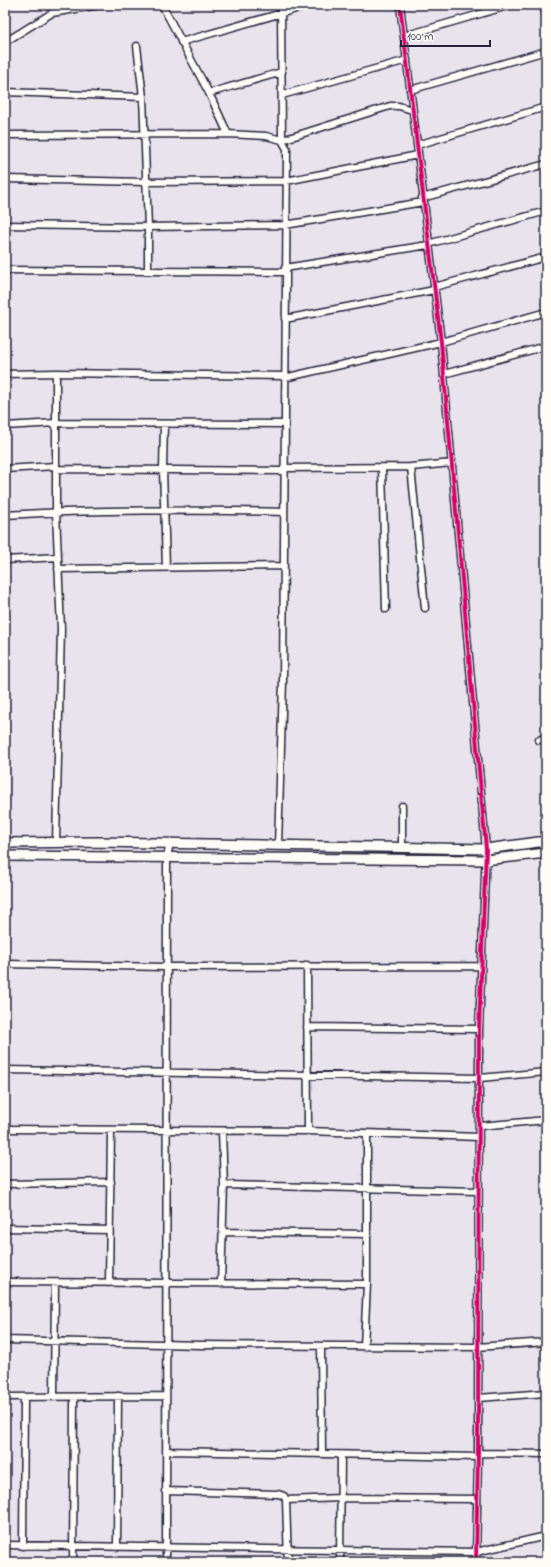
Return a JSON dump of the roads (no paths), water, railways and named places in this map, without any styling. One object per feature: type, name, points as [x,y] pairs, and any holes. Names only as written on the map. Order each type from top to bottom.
[{"type":"main road","points":[[5,843],[170,843],[486,849],[546,841]]},
{"type":"main road","points":[[5,856],[485,860],[546,853]]},
{"type":"street","points":[[5,42],[52,13],[99,5]]},
{"type":"street","points":[[162,5],[209,93],[228,134]]},
{"type":"street","points":[[278,846],[283,681],[285,225],[287,149],[282,140],[281,5]]},
{"type":"street","points":[[181,42],[310,5]]},
{"type":"street","points":[[400,5],[422,200],[441,342],[486,849],[480,966],[479,1029],[480,1126],[478,1191],[478,1455],[476,1562]]},
{"type":"street","points":[[404,36],[511,5]]},
{"type":"street","points":[[543,5],[546,14]]},
{"type":"street","points":[[137,46],[146,134],[145,182],[148,227],[148,271]]},
{"type":"street","points":[[410,90],[546,51]]},
{"type":"street","points":[[282,94],[407,60]]},
{"type":"street","points":[[209,93],[282,72]]},
{"type":"street","points":[[5,92],[143,97]]},
{"type":"street","points":[[5,135],[228,134],[266,136],[282,140],[390,106],[399,106],[412,110]]},
{"type":"street","points":[[417,145],[546,107]]},
{"type":"street","points":[[5,179],[145,182],[286,181],[418,155]]},
{"type":"street","points":[[5,226],[148,227],[285,225],[422,200],[546,164]]},
{"type":"street","points":[[5,270],[285,270],[428,245],[546,211]]},
{"type":"street","points":[[285,319],[434,288],[546,258]]},
{"type":"street","points":[[5,374],[56,373],[284,377],[441,342],[546,312]]},
{"type":"street","points":[[444,374],[546,346]]},
{"type":"street","points":[[56,373],[56,512],[61,629],[56,842]]},
{"type":"street","points":[[5,426],[56,424],[284,424]]},
{"type":"street","points":[[164,424],[163,469],[166,567]]},
{"type":"street","points":[[5,469],[382,468],[452,463]]},
{"type":"street","points":[[411,467],[425,608]]},
{"type":"street","points":[[382,468],[386,609]]},
{"type":"street","points":[[5,515],[56,512],[165,510],[284,512]]},
{"type":"street","points":[[5,560],[58,557]]},
{"type":"street","points":[[58,569],[283,566]]},
{"type":"street","points":[[539,740],[546,737]]},
{"type":"street","points":[[402,806],[402,848]]},
{"type":"street","points":[[166,1562],[165,1344],[167,1284],[168,1074],[166,967],[167,857],[170,843]]},
{"type":"street","points":[[5,964],[166,967],[307,965],[480,966]]},
{"type":"street","points":[[307,965],[308,1131]]},
{"type":"street","points":[[307,1027],[479,1029]]},
{"type":"street","points":[[5,1070],[168,1074],[480,1078],[546,1072]]},
{"type":"street","points":[[480,1126],[546,1120]]},
{"type":"street","points":[[5,1129],[168,1132],[308,1131],[479,1137]]},
{"type":"street","points":[[109,1284],[111,1131]]},
{"type":"street","points":[[221,1284],[224,1185],[222,1132]]},
{"type":"street","points":[[364,1347],[368,1234],[368,1134]]},
{"type":"street","points":[[5,1184],[111,1182]]},
{"type":"street","points":[[224,1185],[478,1191]]},
{"type":"street","points":[[5,1228],[110,1230]]},
{"type":"street","points":[[223,1232],[368,1234]]},
{"type":"street","points":[[5,1282],[109,1284],[367,1284]]},
{"type":"street","points":[[54,1397],[55,1283]]},
{"type":"street","points":[[5,1340],[321,1347],[477,1348],[546,1342]]},
{"type":"street","points":[[321,1347],[322,1454]]},
{"type":"street","points":[[478,1398],[546,1393]]},
{"type":"street","points":[[117,1547],[118,1396]]},
{"type":"street","points":[[5,1397],[166,1396]]},
{"type":"street","points":[[23,1546],[24,1397]]},
{"type":"street","points":[[73,1562],[74,1397]]},
{"type":"street","points":[[166,1452],[478,1455],[546,1454]]},
{"type":"street","points":[[340,1562],[341,1454]]},
{"type":"street","points":[[165,1491],[278,1494],[284,1496],[286,1500],[288,1562]]},
{"type":"street","points":[[286,1500],[341,1498],[477,1499]]},
{"type":"street","points":[[5,1545],[476,1552],[546,1536]]}]
